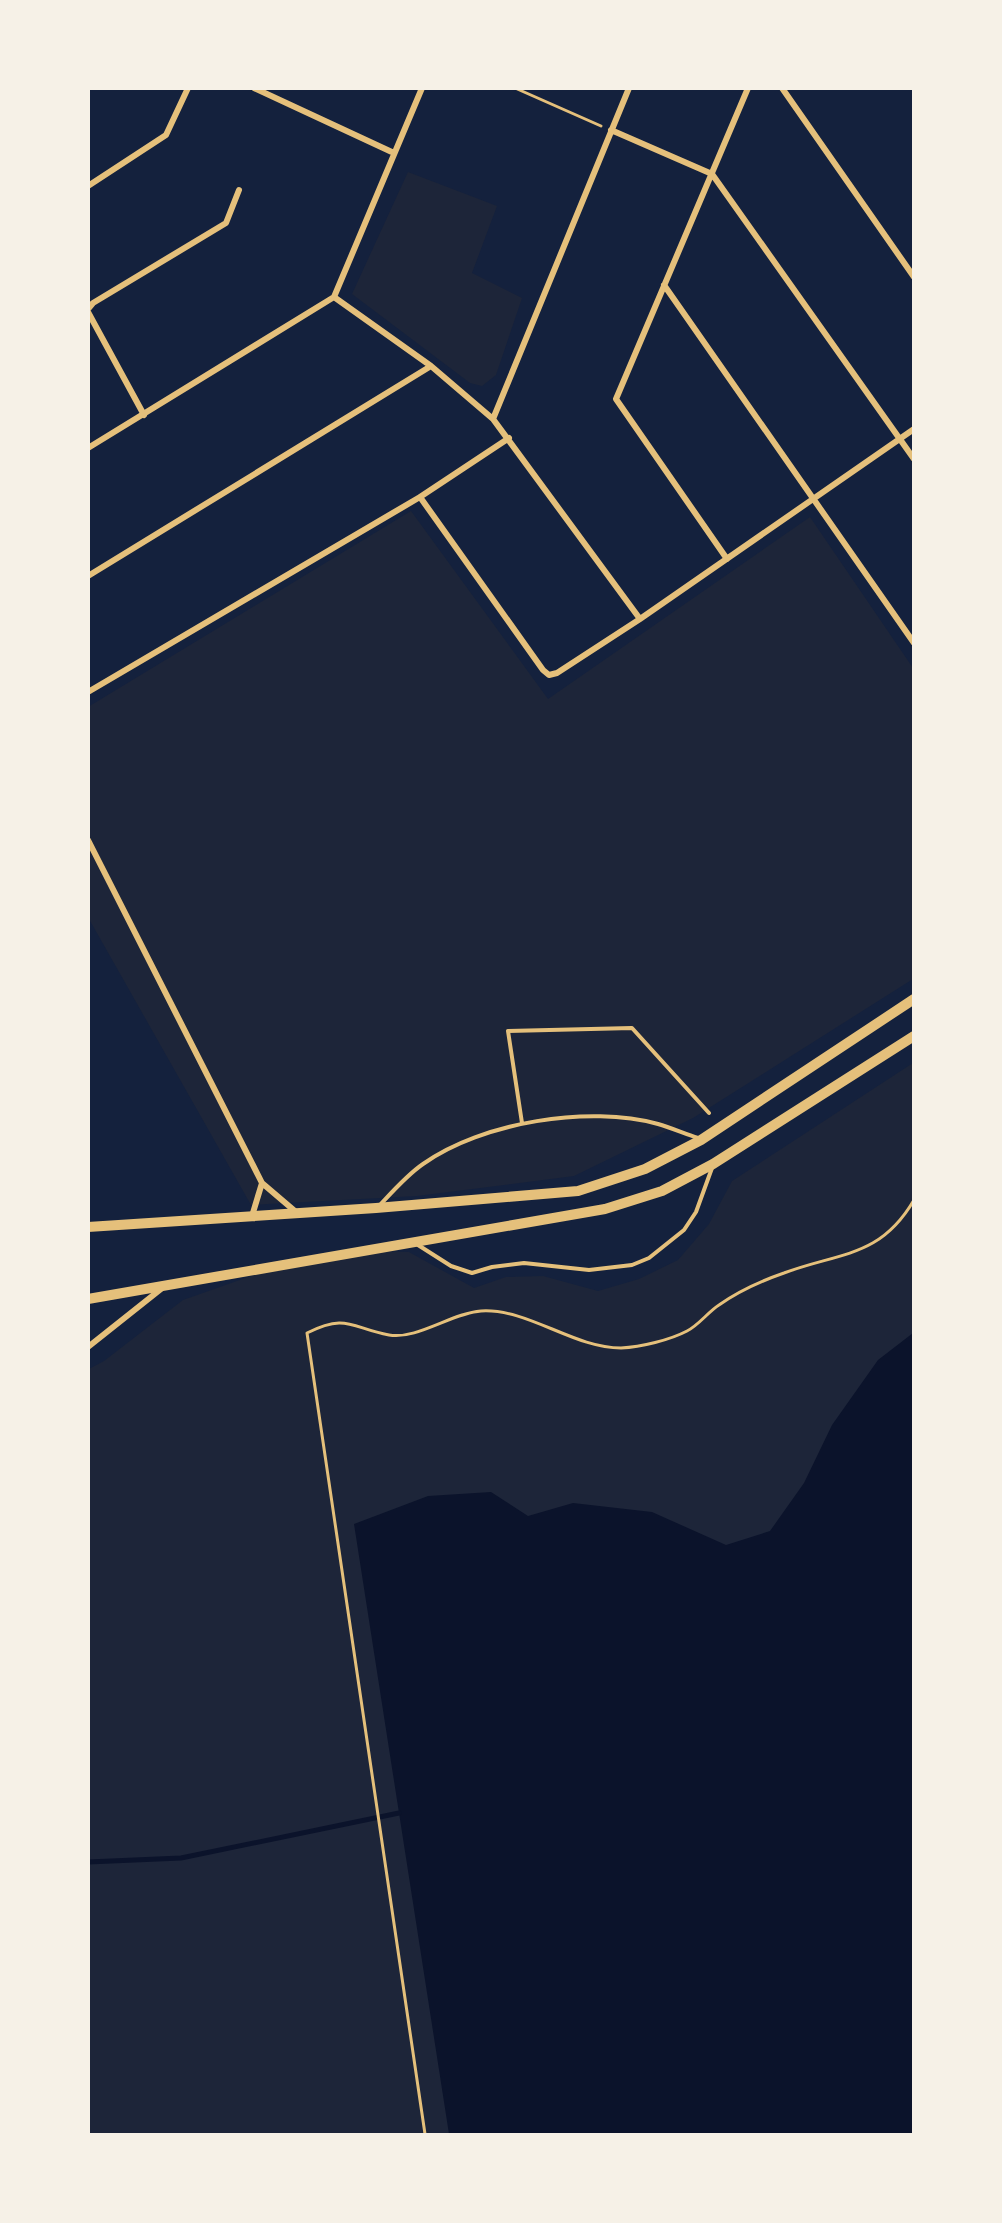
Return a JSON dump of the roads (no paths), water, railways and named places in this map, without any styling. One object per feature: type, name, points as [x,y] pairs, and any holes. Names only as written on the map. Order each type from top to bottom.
[{"type":"main road","points":[[88,1227],[376,1208],[578,1191],[645,1169],[701,1140],[914,999]]},
{"type":"main road","points":[[88,1299],[605,1209],[662,1191],[713,1164],[914,1036]]},
{"type":"street","points":[[88,186],[166,135],[188,88]]},
{"type":"street","points":[[254,88],[394,153]]},
{"type":"street","points":[[88,448],[334,297],[422,88]]},
{"type":"street","points":[[493,419],[629,88]]},
{"type":"street","points":[[727,559],[616,399],[748,88]]},
{"type":"street","points":[[782,88],[914,277]]},
{"type":"street","points":[[611,130],[712,174],[914,459]]},
{"type":"street","points":[[144,415],[89,318],[88,310],[93,303],[226,223],[239,190]]},
{"type":"street","points":[[664,285],[914,643]]},
{"type":"street","points":[[334,297],[431,366],[493,419],[640,619]]},
{"type":"street","points":[[88,576],[431,366]]},
{"type":"street","points":[[420,497],[543,670],[549,675],[557,673],[640,619],[914,429]]},
{"type":"street","points":[[88,692],[420,497],[509,438]]},
{"type":"street","points":[[88,840],[262,1183],[297,1212]]},
{"type":"street","points":[[252,1216],[262,1183]]},
{"type":"street","points":[[88,1347],[166,1285]]},
{"type":"lane","points":[[522,1123],[508,1031],[632,1028],[710,1113]]},
{"type":"lane","points":[[376,1208],[424,1163],[484,1133],[522,1123],[559,1118],[628,1120],[657,1124],[701,1140]]},
{"type":"lane","points":[[415,1243],[451,1266],[472,1273],[492,1267],[524,1263],[589,1270],[632,1265],[658,1252],[684,1230],[696,1212],[713,1164]]},
{"type":"waterway","points":[[88,1862],[181,1858],[399,1813]]}]
